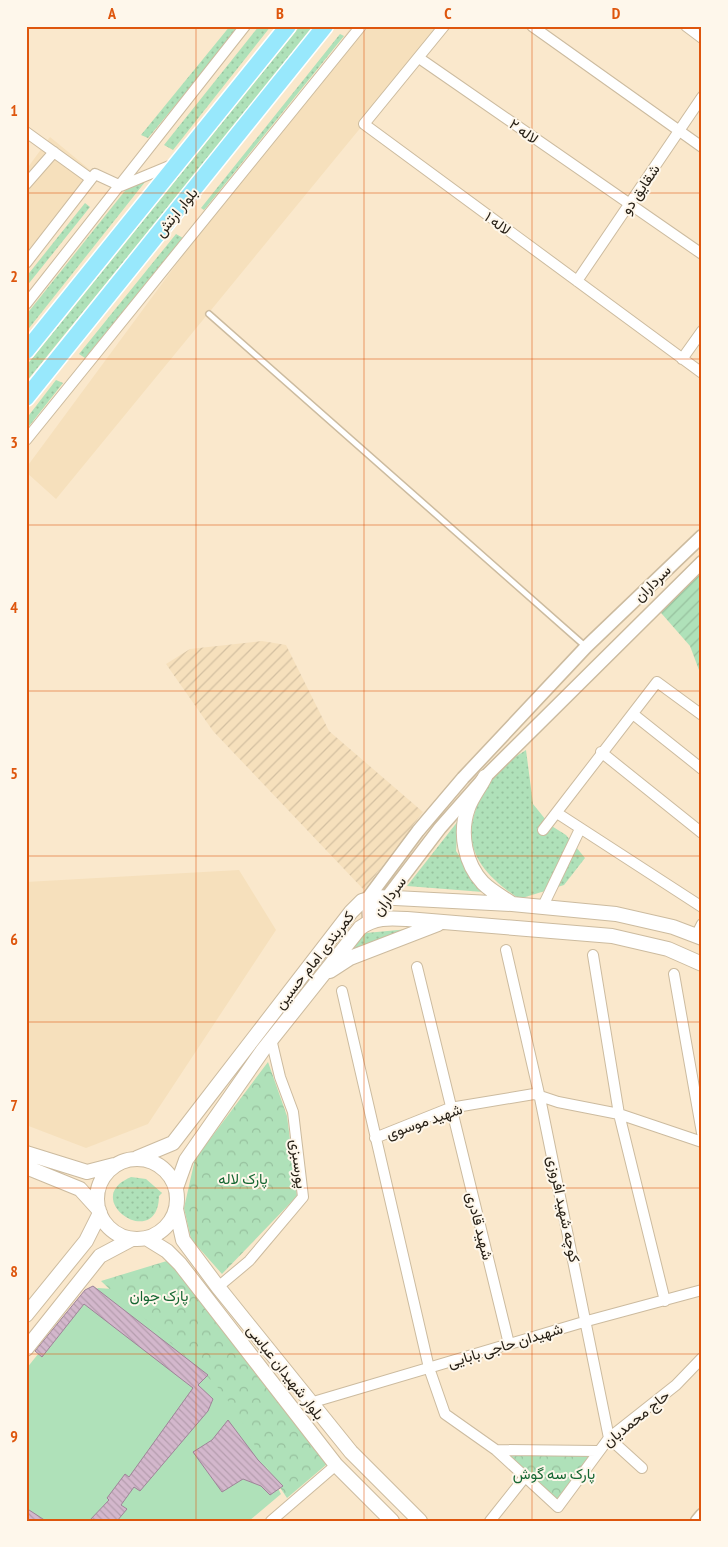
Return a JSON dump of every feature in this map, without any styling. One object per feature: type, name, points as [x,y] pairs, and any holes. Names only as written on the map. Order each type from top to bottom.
[{"type":"highway","name":"بلوار ارتش","points":[[26,351],[288,26]]},
{"type":"highway","name":"بلوار ارتش","points":[[26,398],[325,26]]},
{"type":"main road","points":[[485,777],[468,808],[464,826],[464,843],[476,874],[485,884],[512,904]]},
{"type":"main road","name":"کمربندی امام حسین","points":[[136,1158],[173,1143],[351,912],[368,898],[388,897],[543,906],[616,914],[700,933]]},
{"type":"main road","name":"کمربندی امام حسین","points":[[176,1188],[186,1160],[271,1040],[315,982],[360,928],[369,921],[385,918],[446,921],[612,936],[668,949],[702,964]]},
{"type":"main road","points":[[315,982],[350,958],[446,921]]},
{"type":"main road","points":[[26,1153],[87,1172],[136,1158],[150,1160],[161,1166],[170,1176],[176,1188],[176,1209],[168,1225],[158,1234],[139,1239],[100,1256],[26,1349]]},
{"type":"main road","points":[[26,1315],[86,1241],[99,1211],[98,1190],[103,1177],[117,1164]]},
{"type":"main road","points":[[26,1167],[80,1189],[99,1211],[108,1227],[121,1236],[139,1239]]},
{"type":"main road","name":"بلوار شهیدان عباسی","points":[[176,1209],[183,1240],[218,1287],[351,1452],[420,1521]]},
{"type":"main road","name":"بلوار شهیدان عباسی","points":[[139,1239],[167,1251],[180,1264],[336,1465],[392,1521]]},
{"type":"main road","points":[[336,1465],[351,1452]]},
{"type":"street","points":[[26,304],[121,186],[245,26]]},
{"type":"street","points":[[26,440],[361,26]]},
{"type":"street","points":[[419,58],[444,26]]},
{"type":"street","points":[[532,26],[702,147]]},
{"type":"street","points":[[686,26],[702,38]]},
{"type":"street","name":"لاله ۲","points":[[419,58],[702,254]]},
{"type":"street","name":"لاله ۱","points":[[419,58],[364,124],[702,373]]},
{"type":"street","name":"شقایق دو","points":[[578,282],[702,97]]},
{"type":"street","points":[[26,132],[91,179]]},
{"type":"street","points":[[26,184],[54,152]]},
{"type":"street","points":[[26,263],[95,174],[121,186],[179,161]]},
{"type":"street","points":[[682,359],[702,331]]},
{"type":"street","name":"سرداران","points":[[369,921],[368,898],[418,831],[462,778],[586,647],[702,536]]},
{"type":"street","name":"سرداران","points":[[369,921],[440,828],[485,777],[702,562]]},
{"type":"street","points":[[543,830],[657,682],[702,715]]},
{"type":"street","points":[[633,714],[702,768]]},
{"type":"street","points":[[602,752],[702,833]]},
{"type":"street","points":[[557,813],[702,907]]},
{"type":"street","points":[[543,906],[580,829]]},
{"type":"street","name":"کوچه شهید افروزی","points":[[506,950],[540,1098],[587,1321],[609,1438]]},
{"type":"street","points":[[593,955],[620,1114],[665,1301]]},
{"type":"street","name":"شهید قادری","points":[[417,967],[509,1344]]},
{"type":"street","points":[[674,974],[702,1133]]},
{"type":"street","points":[[342,991],[375,1138]]},
{"type":"street","name":"پورسبزی","points":[[218,1287],[248,1261],[303,1196],[293,1112],[280,1077],[271,1040]]},
{"type":"street","name":"شهید موسوی","points":[[558,1507],[496,1450],[445,1414],[429,1368],[375,1138],[450,1108],[534,1094],[540,1098],[620,1114],[702,1142]]},
{"type":"street","name":"شهیدان حاجی بابایی","points":[[310,1403],[587,1321],[702,1290]]},
{"type":"street","name":"حاج محمدیان","points":[[558,1507],[597,1451],[609,1438],[676,1386],[702,1358]]},
{"type":"street","points":[[609,1438],[642,1468]]},
{"type":"street","points":[[496,1450],[597,1451]]},
{"type":"street","points":[[271,1521],[336,1465]]},
{"type":"street","points":[[490,1521],[525,1477]]},
{"type":"street","points":[[697,1521],[702,1515]]},
{"type":"lane","points":[[209,314],[586,647]]},
{"type":"shaded area","points":[[352,26],[444,26],[56,499],[26,472],[26,468]]},
{"type":"shaded area","points":[[50,137],[95,174],[26,255],[26,170]]},
{"type":"shaded area","points":[[262,641],[286,645],[329,731],[423,812],[364,890],[213,731],[166,664],[190,649]]},
{"type":"shaded area","points":[[239,870],[276,930],[148,1124],[86,1148],[26,1125],[26,882]]},
{"type":"green space","points":[[230,26],[241,26],[148,138],[141,135]]},
{"type":"green space","points":[[259,26],[271,26],[173,150],[164,145]]},
{"type":"green space","points":[[300,26],[315,26],[26,382],[26,366]]},
{"type":"green space","points":[[340,34],[344,36],[204,210],[201,208]]},
{"type":"green space","points":[[136,177],[145,182],[26,332],[26,315]]},
{"type":"green space","points":[[85,203],[90,207],[26,287],[26,277]]},
{"type":"green space","points":[[176,234],[183,238],[85,358],[79,354]]},
{"type":"green space","points":[[56,380],[63,383],[26,430],[26,419]]},
{"type":"green space","points":[[702,562],[702,678],[690,646],[655,606]]},
{"type":"green space","points":[[526,750],[533,804],[550,825],[566,835],[585,858],[564,885],[519,899],[494,879],[484,868],[477,857],[471,831],[474,816],[487,780],[493,771]]},
{"type":"green space","points":[[458,821],[456,851],[483,892],[407,886]]},
{"type":"green space","points":[[409,929],[345,955],[366,933]]},
{"type":"green space","name":"پارک لاله","points":[[268,1062],[287,1116],[297,1196],[222,1274],[191,1239],[184,1208],[195,1159]]},
{"type":"green space","points":[[131,1177],[146,1179],[162,1193],[159,1196],[155,1212],[147,1220],[136,1221],[125,1216],[116,1208],[113,1197],[117,1186]]},
{"type":"green space","name":"پارک جوان","points":[[170,1260],[327,1464],[287,1498],[219,1396],[198,1373],[101,1281]]},
{"type":"green space","points":[[98,1288],[113,1289],[215,1384],[238,1414],[281,1494],[249,1521],[26,1521],[26,1369],[85,1296]]},
{"type":"green space","name":"پارک سه گوش","points":[[496,1450],[597,1451],[558,1507]]},
{"type":"building","points":[[93,1286],[208,1375],[198,1385],[213,1399],[208,1411],[140,1491],[134,1487],[121,1505],[127,1509],[117,1521],[89,1521],[109,1500],[107,1498],[125,1474],[129,1477],[193,1388],[84,1304],[42,1357],[35,1351],[85,1290]]},
{"type":"building","points":[[228,1420],[258,1460],[283,1486],[270,1495],[261,1486],[243,1479],[222,1492],[193,1452],[212,1440]]},
{"type":"building","points":[[26,1508],[46,1521],[26,1521]]}]
